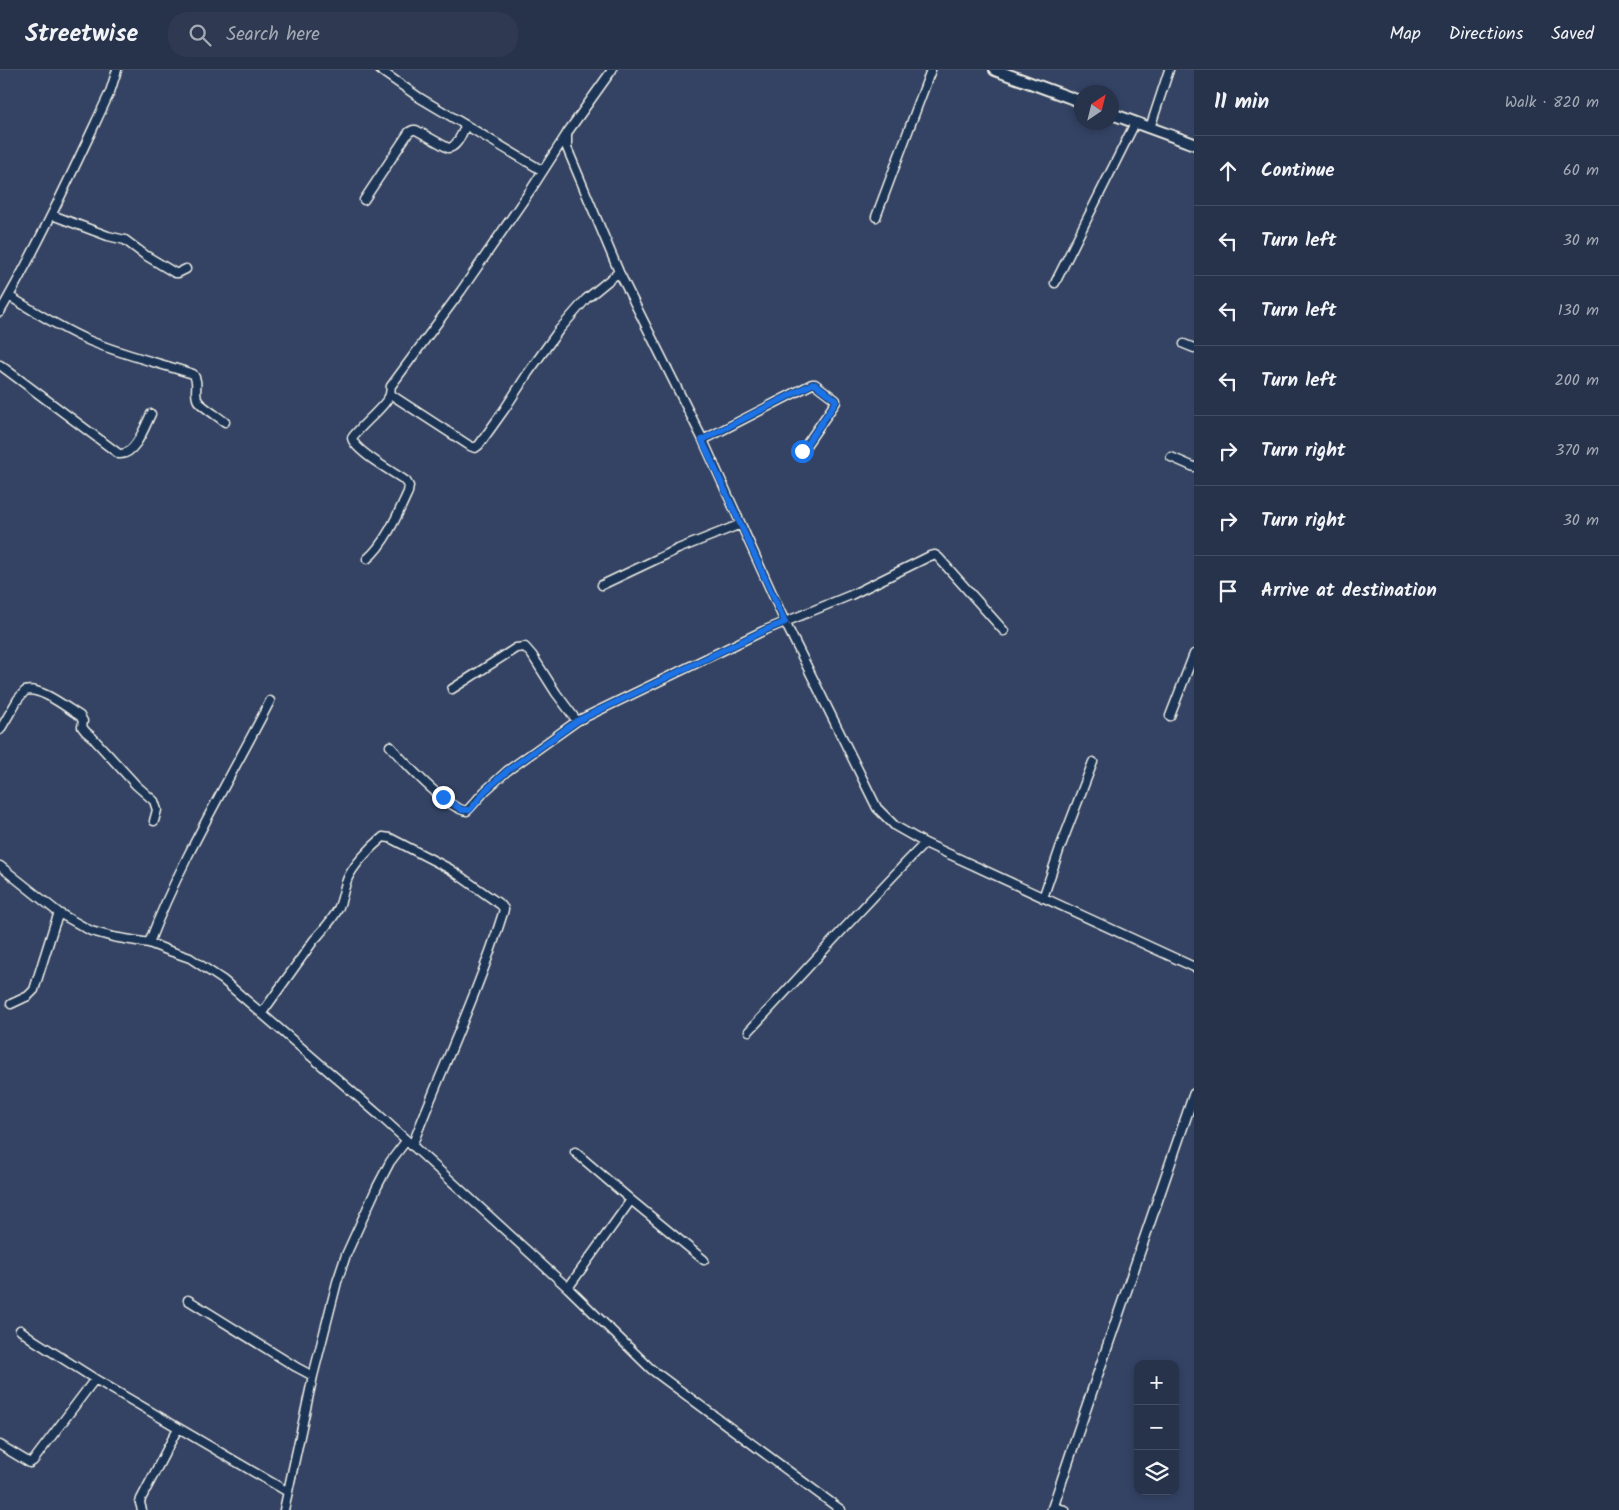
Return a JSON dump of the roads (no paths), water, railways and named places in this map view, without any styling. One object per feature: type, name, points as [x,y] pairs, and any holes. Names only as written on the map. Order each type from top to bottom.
[{"type":"main road","points":[[995,70],[1074,99]]},
{"type":"main road","points":[[1119,117],[1194,144]]},
{"type":"street","points":[[0,312],[52,216],[110,92],[117,70]]},
{"type":"street","points":[[380,70],[420,98],[543,171]]},
{"type":"street","points":[[367,560],[380,544],[409,489],[406,481],[361,450],[352,440],[359,428],[390,394],[390,386],[461,291],[567,133],[612,70]]},
{"type":"street","points":[[876,217],[931,70]]},
{"type":"street","points":[[1150,128],[1170,70]]},
{"type":"street","points":[[1055,283],[1135,123]]},
{"type":"street","points":[[364,200],[409,132],[416,130],[451,148],[466,125]]},
{"type":"street","points":[[567,133],[567,148],[619,272],[702,440],[785,622],[877,808],[895,826],[925,843],[1194,967]]},
{"type":"street","points":[[52,216],[108,236],[125,240],[175,273],[186,269]]},
{"type":"street","points":[[390,394],[475,448],[504,410],[559,330],[586,299],[619,272]]},
{"type":"street","points":[[9,296],[48,320],[90,340],[127,354],[193,374],[196,379],[197,400],[224,422]]},
{"type":"street","points":[[1184,344],[1194,348]]},
{"type":"street","points":[[0,365],[119,454],[126,454],[134,447],[151,414]]},
{"type":"street","points":[[702,440],[815,384],[836,400],[836,402],[802,451]]},
{"type":"street","points":[[1171,457],[1194,467]]},
{"type":"street","points":[[602,585],[678,549],[741,524]]},
{"type":"street","points":[[390,746],[448,801],[467,811],[507,771],[577,721],[763,631],[851,595],[935,555],[1004,631]]},
{"type":"street","points":[[452,689],[516,648],[524,647],[532,655],[556,693],[577,721]]},
{"type":"street","points":[[1170,716],[1194,654]]},
{"type":"street","points":[[0,730],[18,699],[25,691],[29,689],[46,694],[80,716],[83,721],[82,726],[86,732],[136,785],[151,797],[157,810],[154,821]]},
{"type":"street","points":[[149,943],[161,912],[270,701]]},
{"type":"street","points":[[1043,898],[1093,762]]},
{"type":"street","points":[[262,1013],[334,915],[342,899],[351,872],[383,837],[390,838],[442,865],[501,904],[504,909],[477,990],[409,1144],[390,1162],[346,1254],[327,1317],[284,1510]]},
{"type":"street","points":[[749,1031],[823,953],[875,894],[925,843]]},
{"type":"street","points":[[0,866],[59,913],[91,930],[112,937],[149,943],[190,958],[223,980],[409,1144],[568,1288],[651,1369],[841,1510]]},
{"type":"street","points":[[11,1004],[28,996],[34,990],[59,913]]},
{"type":"street","points":[[1065,1510],[1053,1509],[1194,1094]]},
{"type":"street","points":[[575,1152],[704,1260]]},
{"type":"street","points":[[568,1288],[631,1200]]},
{"type":"street","points":[[188,1300],[313,1376]]},
{"type":"street","points":[[20,1330],[95,1379],[288,1492]]},
{"type":"street","points":[[0,1445],[24,1461],[30,1463],[33,1461],[95,1379]]},
{"type":"street","points":[[142,1510],[141,1500],[178,1428]]}]
